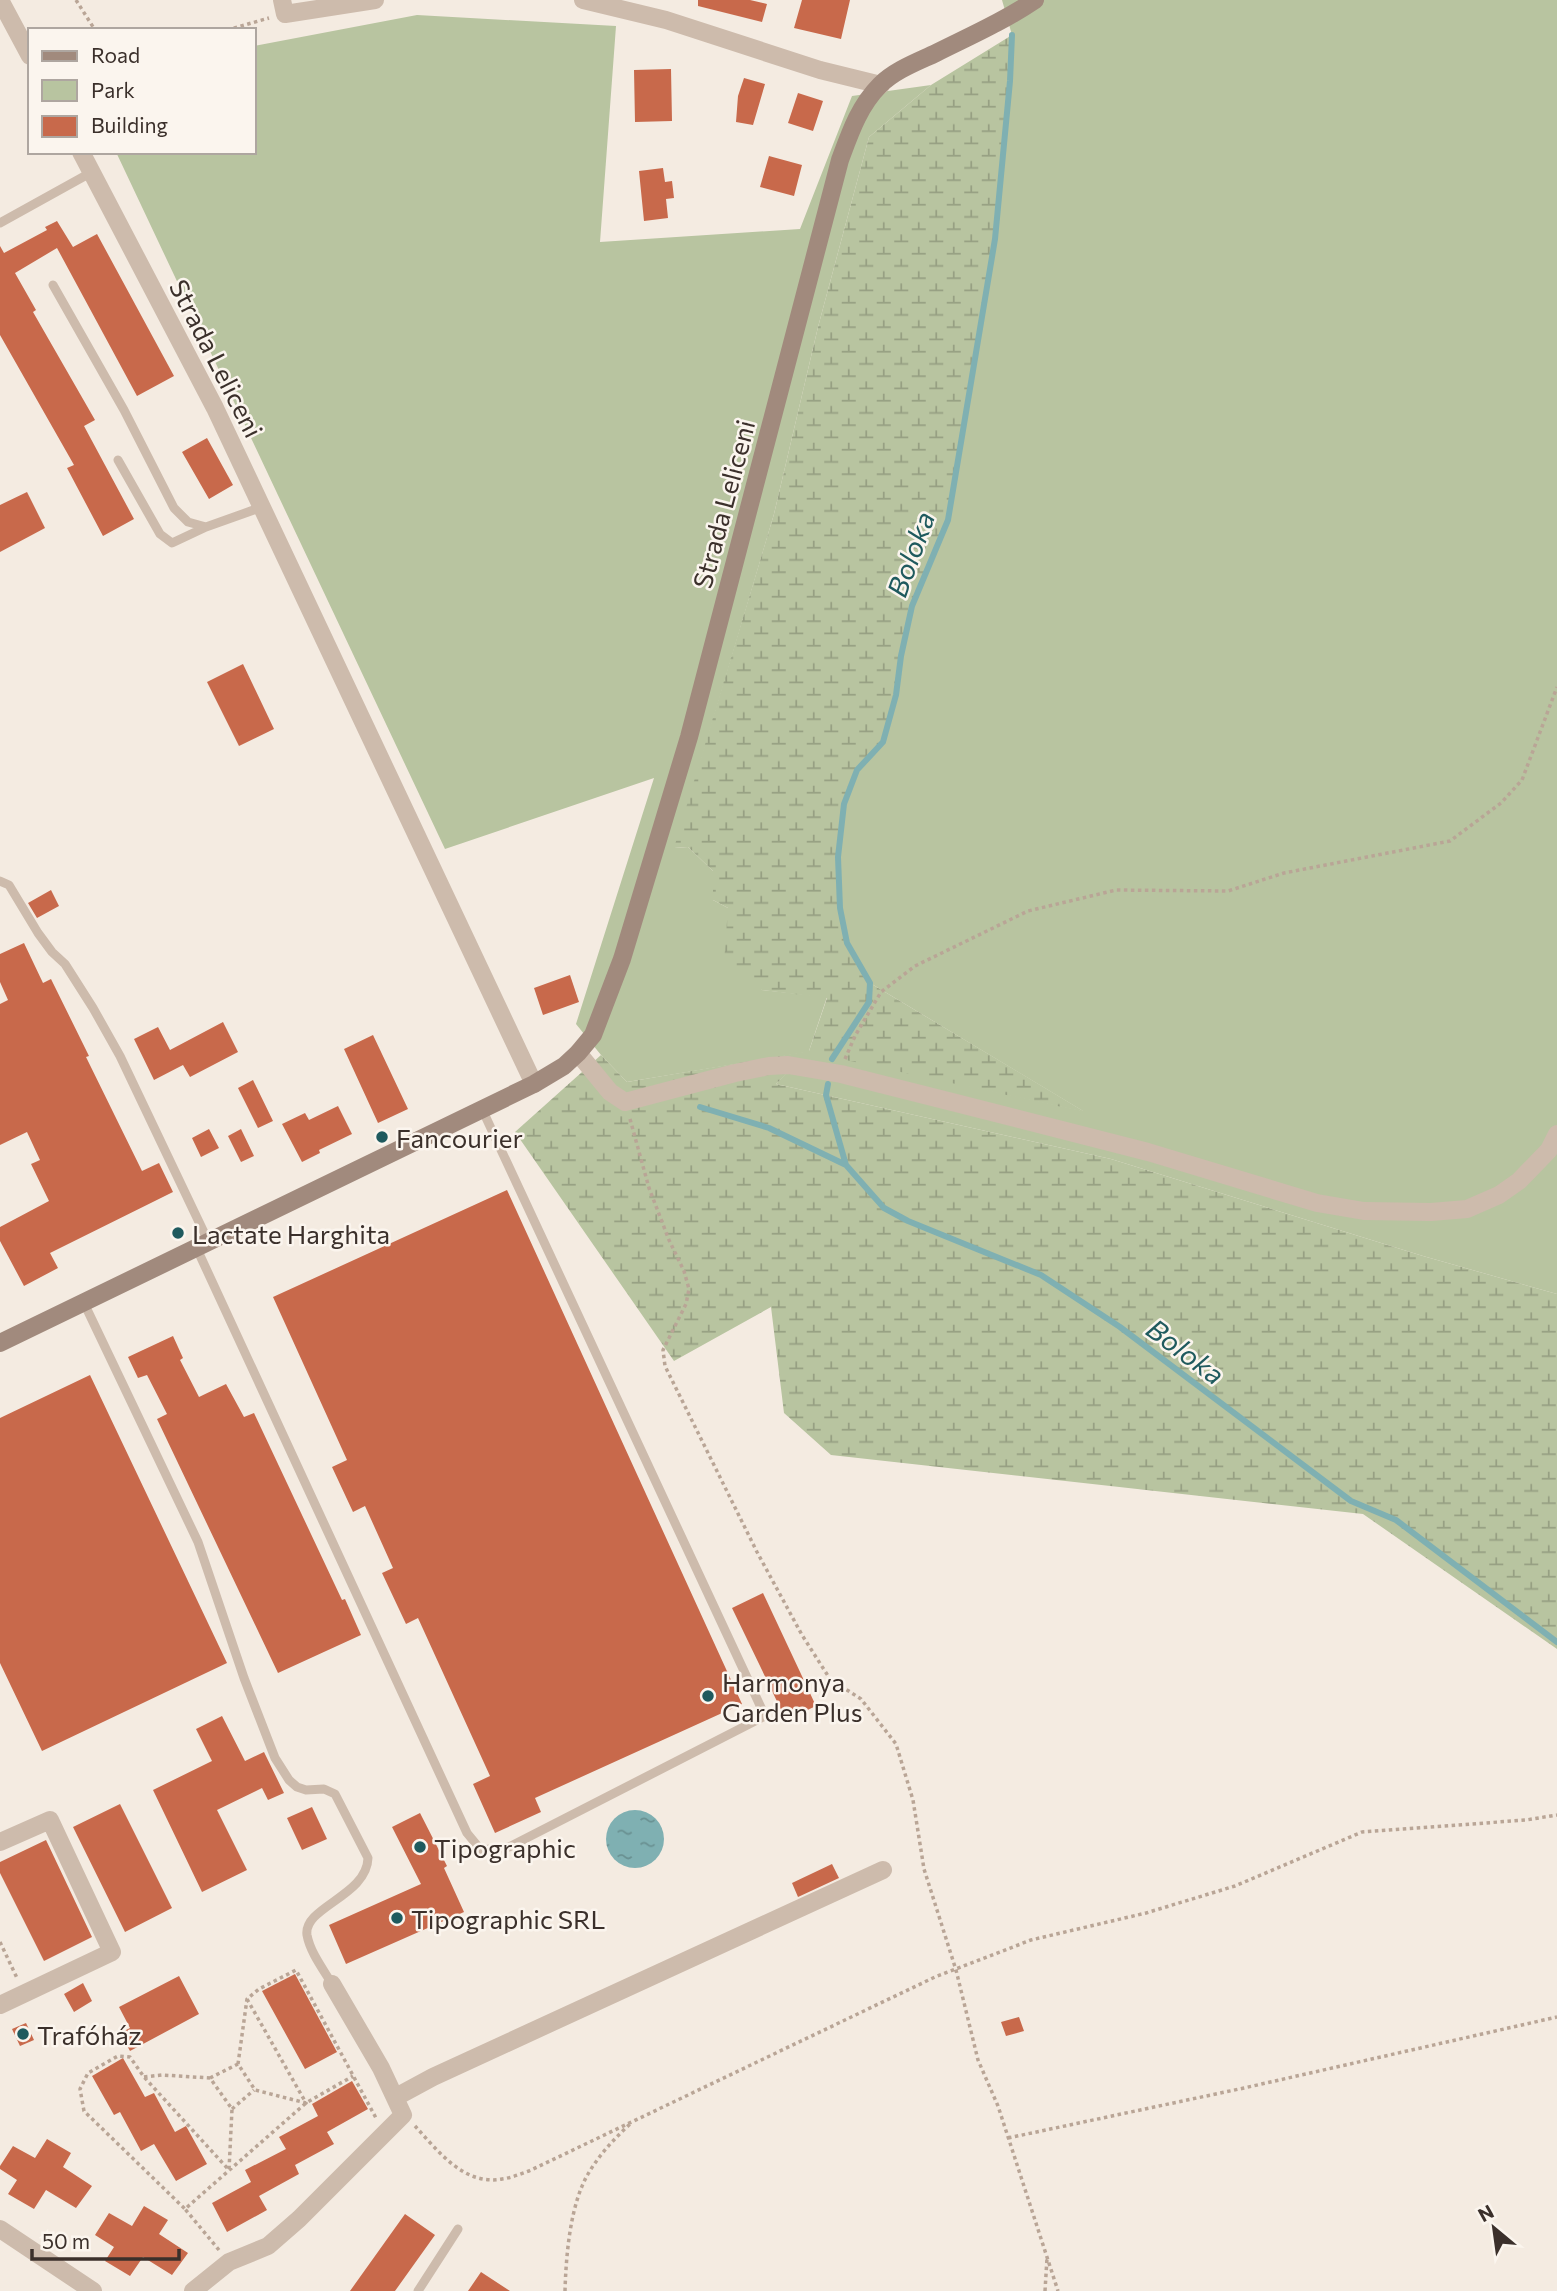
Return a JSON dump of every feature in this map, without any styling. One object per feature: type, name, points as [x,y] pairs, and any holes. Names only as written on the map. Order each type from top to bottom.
[{"type":"main road","name":"Strada Leliceni","points":[[0,1343],[534,1084],[564,1066],[593,1035],[622,959],[689,737],[840,160],[864,105],[881,85],[898,72],[1011,16],[1035,0]]},
{"type":"street","points":[[0,0],[28,52]]},
{"type":"street","points":[[284,7],[375,0]]},
{"type":"street","points":[[583,0],[666,20],[820,70],[881,85]]},
{"type":"street","name":"Strada Leliceni","points":[[82,154],[215,408],[534,1084]]},
{"type":"street","points":[[578,1053],[610,1092],[625,1102],[769,1066],[788,1065],[841,1074],[1148,1152],[1317,1202],[1364,1212],[1467,1209],[1499,1195],[1518,1181],[1549,1150],[1557,1134]]},
{"type":"street","points":[[0,1842],[50,1820],[112,1952],[0,2005]]},
{"type":"street","points":[[396,2097],[433,2077],[883,1870]]},
{"type":"street","points":[[193,2291],[229,2262],[268,2246],[299,2220],[403,2115],[396,2097],[332,1984]]},
{"type":"street","points":[[0,2229],[93,2291]]},
{"type":"lane","points":[[0,223],[92,172]]},
{"type":"lane","points":[[52,285],[124,410],[174,508],[188,522],[206,527]]},
{"type":"lane","points":[[118,460],[160,534],[172,543],[206,527],[262,507]]},
{"type":"lane","points":[[0,881],[9,885],[38,933],[65,964],[120,1056],[467,1833],[481,1850],[509,1847],[765,1716],[482,1109]]},
{"type":"lane","points":[[85,1303],[198,1542],[244,1678],[275,1758],[289,1780],[297,1787],[306,1790],[324,1789],[335,1794],[368,1858],[368,1870],[353,1888],[315,1916],[307,1927],[307,1937],[332,1984]]},
{"type":"lane","points":[[418,2291],[458,2229]]},
{"type":"path","points":[[76,0],[93,28]]},
{"type":"path","points":[[232,28],[284,7]]},
{"type":"path","points":[[841,1074],[855,1035],[881,992],[915,967],[1028,911],[1116,890],[1228,891],[1284,873],[1450,841],[1501,803],[1522,780],[1557,687]]},
{"type":"path","points":[[625,1102],[649,1188],[689,1289],[686,1304],[663,1350],[665,1366],[757,1552],[802,1635],[830,1679],[861,1699],[896,1744],[913,1800],[924,1869],[956,1970],[978,2060],[998,2106],[1058,2291]]},
{"type":"path","points":[[403,2115],[456,2169],[477,2178],[500,2180],[529,2171],[935,1977],[1031,1940],[1146,1913],[1235,1886],[1362,1832],[1526,1820],[1557,1815]]},
{"type":"path","points":[[0,1942],[24,1993]]},
{"type":"path","points":[[306,2104],[255,2090],[238,2064],[247,1999],[259,1989],[296,1970],[377,2121]]},
{"type":"path","points":[[247,1999],[306,2104]]},
{"type":"path","points":[[1008,2138],[1557,2017]]},
{"type":"path","points":[[229,2171],[144,2077],[130,2057],[118,2056],[89,2073],[80,2089],[84,2111],[185,2209],[229,2262]]},
{"type":"path","points":[[144,2077],[162,2075],[210,2078],[238,2064]]},
{"type":"path","points":[[185,2209],[306,2104],[353,2076]]},
{"type":"path","points":[[210,2078],[232,2109],[229,2171]]},
{"type":"path","points":[[232,2109],[255,2090]]},
{"type":"path","points":[[565,2291],[566,2255],[573,2218],[587,2176],[609,2144],[634,2120]]},
{"type":"path","points":[[1045,2291],[1046,2252]]},
{"type":"green space","points":[[1002,0],[1557,0],[1557,1294],[1423,1256],[1111,1159],[776,1084],[807,1052],[627,1082],[576,1024],[654,778],[445,849],[117,154],[256,154],[256,46],[417,15],[616,26],[600,242],[800,229],[852,96],[931,85],[869,137],[818,327],[774,514],[675,848],[688,847],[713,871],[713,900],[728,908],[762,990],[827,997],[809,1051],[1083,1111],[870,983],[847,943],[840,908],[838,857],[844,804],[857,770],[883,742],[896,695],[912,606],[948,520],[995,239],[1012,35]]},
{"type":"green space","points":[[1012,35],[995,239],[948,520],[912,606],[896,695],[883,742],[857,770],[844,804],[838,857],[840,908],[847,943],[870,983],[1085,1112],[809,1052],[776,1084],[1111,1159],[1423,1256],[1557,1294],[1557,1649],[1363,1514],[831,1455],[784,1413],[771,1307],[674,1361],[515,1132],[601,1055],[627,1082],[809,1051],[827,998],[762,990],[724,963],[728,908],[713,900],[713,871],[688,847],[674,848],[774,514],[818,327],[869,137],[931,85]]},
{"type":"water","points":[[629,1810],[641,1810],[656,1818],[664,1833],[664,1845],[656,1860],[641,1868],[629,1868],[614,1860],[606,1845],[606,1833],[614,1818]]},
{"type":"building","points":[[698,0],[750,0],[767,4],[762,22],[698,6]]},
{"type":"building","points":[[802,0],[850,0],[841,39],[794,28]]},
{"type":"building","points":[[671,69],[672,121],[635,122],[634,70]]},
{"type":"building","points":[[744,78],[765,84],[753,125],[736,122],[738,96]]},
{"type":"building","points":[[798,93],[823,101],[813,131],[788,123]]},
{"type":"building","points":[[769,156],[802,165],[794,196],[760,187]]},
{"type":"building","points":[[663,168],[665,182],[672,181],[674,198],[666,199],[668,218],[644,221],[639,171]]},
{"type":"building","points":[[57,221],[73,247],[97,234],[174,376],[137,396],[57,248],[15,273],[36,310],[33,312],[95,420],[84,426],[134,519],[103,536],[67,468],[74,465],[0,335],[0,246],[4,253],[47,230],[45,227]]},
{"type":"building","points":[[207,438],[233,485],[209,499],[182,452]]},
{"type":"building","points":[[27,492],[45,528],[0,552],[0,505]]},
{"type":"building","points":[[243,664],[274,729],[239,746],[207,682]]},
{"type":"building","points":[[51,890],[59,906],[37,918],[28,903]]},
{"type":"building","points":[[24,943],[43,983],[51,979],[142,1171],[159,1163],[173,1192],[50,1253],[58,1268],[24,1286],[0,1241],[0,1227],[49,1201],[31,1164],[40,1160],[27,1132],[0,1145],[0,1004],[8,1000],[0,982],[0,954]]},
{"type":"building","points":[[570,975],[579,1002],[543,1015],[534,988]]},
{"type":"building","points":[[223,1022],[238,1052],[190,1077],[183,1065],[154,1080],[134,1039],[158,1027],[170,1050]]},
{"type":"building","points":[[373,1035],[408,1109],[378,1123],[344,1049]]},
{"type":"building","points":[[253,1080],[273,1121],[258,1128],[238,1088]]},
{"type":"building","points":[[338,1106],[352,1134],[319,1150],[320,1153],[302,1162],[282,1124],[305,1113],[309,1120]]},
{"type":"building","points":[[209,1129],[219,1148],[201,1157],[192,1138]]},
{"type":"building","points":[[241,1129],[254,1156],[241,1162],[228,1136]]},
{"type":"building","points":[[507,1190],[742,1704],[535,1798],[541,1812],[495,1833],[473,1784],[490,1776],[418,1618],[406,1624],[382,1573],[393,1568],[365,1506],[353,1512],[332,1467],[347,1460],[273,1297]]},
{"type":"building","points":[[173,1336],[183,1358],[180,1360],[199,1397],[226,1384],[244,1417],[254,1413],[361,1635],[278,1673],[157,1419],[167,1414],[147,1375],[138,1378],[128,1357]]},
{"type":"building","points":[[90,1375],[227,1663],[42,1751],[0,1663],[0,1418]]},
{"type":"building","points":[[763,1593],[816,1706],[786,1720],[732,1608]]},
{"type":"building","points":[[222,1716],[245,1761],[264,1752],[284,1793],[268,1800],[262,1788],[217,1810],[247,1870],[202,1892],[153,1790],[212,1761],[196,1729]]},
{"type":"building","points":[[120,1804],[172,1908],[125,1932],[73,1827]]},
{"type":"building","points":[[312,1807],[327,1839],[302,1850],[287,1818]]},
{"type":"building","name":"Tipographic SRL","points":[[420,1813],[447,1866],[444,1868],[464,1912],[346,1964],[329,1925],[421,1884],[392,1827]]},
{"type":"building","points":[[46,1840],[92,1937],[44,1961],[0,1873],[0,1862]]},
{"type":"building","points":[[832,1864],[839,1878],[798,1897],[792,1883]]},
{"type":"building","points":[[295,1974],[337,2052],[305,2069],[262,1991]]},
{"type":"building","points":[[179,1976],[199,2014],[130,2051],[120,2033],[130,2028],[119,2007]]},
{"type":"building","points":[[83,1983],[92,2001],[74,2012],[64,1994]]},
{"type":"building","points":[[1019,2017],[1024,2031],[1006,2036],[1001,2022]]},
{"type":"building","name":"Trafóház","points":[[26,2023],[34,2040],[20,2046],[12,2029]]},
{"type":"building","points":[[123,2058],[145,2097],[154,2093],[175,2132],[186,2126],[207,2164],[176,2181],[154,2144],[141,2151],[120,2112],[114,2115],[92,2076]]},
{"type":"building","points":[[352,2081],[368,2109],[327,2132],[334,2144],[295,2165],[299,2174],[259,2196],[267,2210],[227,2232],[212,2203],[251,2182],[245,2170],[286,2149],[279,2137],[318,2116],[312,2104]]},
{"type":"building","points":[[47,2139],[71,2153],[63,2167],[92,2186],[76,2208],[46,2190],[34,2209],[8,2194],[17,2180],[0,2169],[0,2166],[13,2146],[35,2158]]},
{"type":"building","points":[[144,2206],[168,2220],[159,2234],[188,2253],[172,2275],[143,2257],[130,2276],[105,2261],[114,2247],[95,2235],[109,2213],[132,2226]]},
{"type":"building","points":[[405,2214],[435,2235],[395,2291],[350,2291]]},
{"type":"building","points":[[481,2272],[510,2291],[468,2291]]},
{"type":"waterway","name":"Boloka","points":[[832,1059],[869,1002],[870,983],[847,943],[840,908],[838,857],[844,804],[857,770],[883,742],[896,695],[912,606],[948,520],[995,239],[1012,35]]},
{"type":"waterway","name":"Boloka","points":[[828,1084],[826,1095],[846,1165],[884,1208],[908,1221],[1041,1275],[1120,1327],[1351,1501],[1396,1520],[1557,1642]]},
{"type":"waterway","points":[[700,1107],[769,1128],[846,1165]]},
{"type":"place","name":"Fancourier","points":[[382,1137]]},
{"type":"place","name":"Lactate Harghita","points":[[178,1233]]},
{"type":"place","name":"Harmonya Garden Plus","points":[[708,1696]]},
{"type":"place","name":"Tipographic","points":[[420,1847]]},
{"type":"place","name":"Tipographic SRL","points":[[397,1918]]},
{"type":"place","name":"Trafóház","points":[[23,2034]]}]
